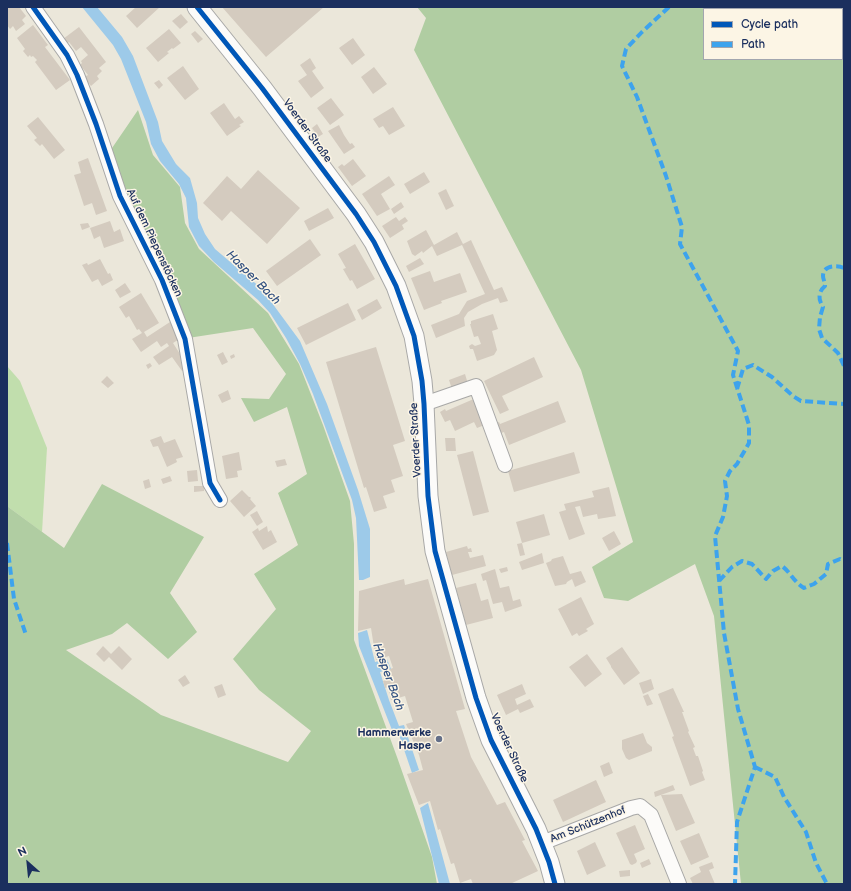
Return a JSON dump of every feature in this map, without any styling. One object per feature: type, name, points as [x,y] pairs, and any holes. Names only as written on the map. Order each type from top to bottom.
[{"type":"main road","name":"Voerder Straße","points":[[197,7],[262,88],[356,214],[374,242],[394,281],[412,330],[418,358],[424,404],[424,434],[432,537],[439,566],[470,680],[483,719],[491,740],[529,814],[542,843],[555,884]]},
{"type":"street","name":"Auf dem Piepenstöcken","points":[[33,7],[67,55],[78,75],[120,196],[162,280],[185,339],[210,483],[220,500]]},
{"type":"street","name":"Voerder Straße","points":[[424,404],[476,386],[506,464]]},
{"type":"street","name":"Am Schützenhof","points":[[542,843],[631,808],[640,806],[651,815],[679,884]]},
{"type":"green space","points":[[417,7],[844,7],[844,884],[741,884],[714,616],[695,564],[628,601],[604,598],[592,567],[633,542],[581,370],[414,50],[426,18]]},
{"type":"green space","points":[[138,110],[153,155],[180,187],[185,223],[199,249],[268,313],[299,364],[323,425],[350,501],[354,544],[354,640],[432,857],[437,884],[7,884],[7,506],[64,548],[102,484],[204,537],[170,593],[197,632],[168,659],[127,623],[112,634],[66,650],[161,715],[288,762],[311,731],[259,690],[233,659],[276,609],[254,574],[298,545],[278,493],[307,474],[287,407],[254,422],[241,398],[269,399],[286,374],[253,328],[188,338],[123,193],[110,151]]},
{"type":"green space","points":[[7,366],[20,381],[47,448],[42,532],[7,506]]},
{"type":"water","points":[[82,7],[97,7],[122,37],[133,56],[158,122],[162,141],[176,164],[190,178],[197,203],[198,218],[205,234],[215,249],[261,288],[300,341],[327,404],[358,490],[370,529],[370,577],[359,580],[356,518],[352,500],[313,394],[300,364],[270,313],[258,300],[214,262],[199,246],[189,227],[186,198],[179,184],[160,161],[151,144],[146,122],[121,59],[113,45]]},
{"type":"water","points":[[367,630],[375,662],[387,659],[391,669],[380,672],[399,726],[404,725],[419,770],[412,773],[397,729],[392,730],[359,646],[358,633]]},
{"type":"water","points":[[428,803],[450,884],[439,884],[420,808]]},
{"type":"building","points":[[7,7],[19,7],[26,16],[22,20],[25,24],[16,31],[13,26],[10,29],[7,25]]},
{"type":"building","points":[[136,7],[160,7],[137,28],[126,16]]},
{"type":"building","points":[[222,7],[324,7],[266,57]]},
{"type":"building","points":[[181,14],[188,22],[180,29],[172,21]]},
{"type":"building","points":[[33,25],[48,45],[45,47],[70,80],[56,90],[35,62],[37,60],[30,55],[28,57],[23,51],[25,49],[17,38]]},
{"type":"building","points":[[79,27],[106,62],[99,68],[102,71],[97,76],[99,79],[91,86],[84,77],[88,75],[80,65],[82,63],[81,61],[88,55],[81,47],[76,51],[69,42],[67,44],[63,39]]},
{"type":"building","points":[[169,29],[181,43],[167,52],[169,53],[158,62],[146,48]]},
{"type":"building","points":[[195,31],[203,39],[198,43],[191,34]]},
{"type":"building","points":[[353,38],[365,55],[352,65],[339,48]]},
{"type":"building","points":[[310,58],[316,68],[312,71],[324,88],[311,98],[298,81],[307,75],[300,65]]},
{"type":"building","points":[[183,66],[199,89],[185,100],[167,78]]},
{"type":"building","points":[[374,67],[387,84],[373,94],[361,77]]},
{"type":"building","points":[[159,80],[163,85],[159,89],[154,83]]},
{"type":"building","points":[[331,98],[344,115],[330,125],[317,108]]},
{"type":"building","points":[[224,103],[235,119],[239,116],[244,122],[227,136],[210,113]]},
{"type":"building","points":[[393,107],[405,126],[389,135],[383,126],[379,128],[373,119]]},
{"type":"building","points":[[38,117],[65,150],[54,159],[42,144],[40,146],[34,140],[37,138],[27,126]]},
{"type":"building","points":[[317,124],[323,134],[318,137],[312,128]]},
{"type":"building","points":[[339,125],[350,144],[352,143],[355,147],[344,154],[328,131]]},
{"type":"building","points":[[88,158],[107,211],[96,215],[92,203],[84,206],[74,175],[81,173],[78,162]]},
{"type":"building","points":[[353,159],[366,176],[352,186],[338,167],[342,164],[344,166]]},
{"type":"building","points":[[258,170],[300,208],[267,244],[231,211],[222,221],[203,203],[227,176],[241,189]]},
{"type":"building","points":[[424,172],[430,182],[410,194],[404,184]]},
{"type":"building","points":[[389,176],[395,185],[381,194],[390,209],[377,216],[362,194]]},
{"type":"building","points":[[446,189],[454,206],[446,210],[438,193]]},
{"type":"building","points":[[401,202],[404,207],[394,214],[391,209]]},
{"type":"building","points":[[328,208],[334,218],[309,231],[304,221]]},
{"type":"building","points":[[396,217],[399,221],[405,217],[408,221],[402,225],[404,229],[390,238],[382,226]]},
{"type":"building","points":[[110,221],[114,232],[120,229],[124,241],[104,248],[100,236],[94,239],[90,228]]},
{"type":"building","points":[[88,223],[90,227],[82,230],[80,224]]},
{"type":"building","points":[[426,230],[434,245],[457,232],[463,244],[471,240],[494,290],[502,287],[508,301],[500,303],[498,298],[482,304],[468,312],[464,318],[465,326],[436,338],[431,325],[459,314],[467,301],[485,294],[462,245],[437,256],[432,246],[423,253],[422,251],[415,256],[412,254],[407,241]]},
{"type":"building","points":[[310,239],[321,255],[277,286],[266,271]]},
{"type":"building","points":[[355,244],[375,279],[357,289],[343,269],[346,268],[338,254]]},
{"type":"building","points":[[420,258],[424,264],[409,272],[406,266]]},
{"type":"building","points":[[100,259],[113,280],[102,286],[98,279],[92,282],[82,265],[87,263],[88,265]]},
{"type":"building","points":[[430,271],[434,282],[460,273],[467,292],[441,301],[442,303],[424,310],[411,278]]},
{"type":"building","points":[[125,283],[131,292],[120,298],[115,290]]},
{"type":"building","points":[[141,293],[159,323],[144,332],[147,337],[170,322],[181,338],[173,343],[185,362],[187,369],[182,371],[172,357],[159,365],[153,357],[169,346],[167,343],[161,347],[157,341],[141,352],[132,339],[142,333],[139,329],[137,330],[129,316],[126,318],[119,307]]},
{"type":"building","points":[[377,299],[382,308],[362,320],[357,310]]},
{"type":"building","points":[[348,303],[356,320],[306,345],[297,328]]},
{"type":"building","points":[[493,314],[498,329],[492,331],[497,350],[494,355],[477,361],[473,349],[470,349],[469,346],[472,344],[475,346],[481,344],[478,336],[474,337],[470,324],[471,321]]},
{"type":"building","points":[[376,347],[405,441],[393,445],[403,476],[391,480],[395,492],[383,496],[387,508],[374,512],[366,487],[364,488],[326,362]]},
{"type":"building","points":[[223,352],[228,362],[222,365],[217,355]]},
{"type":"building","points":[[234,354],[235,357],[231,359],[230,356]]},
{"type":"building","points":[[534,357],[543,377],[502,396],[509,410],[500,414],[484,381]]},
{"type":"building","points":[[150,363],[152,366],[148,369],[146,365]]},
{"type":"building","points":[[465,374],[468,384],[452,389],[449,380]]},
{"type":"building","points":[[107,376],[114,383],[108,388],[101,382]]},
{"type":"building","points":[[228,390],[231,399],[222,403],[218,395]]},
{"type":"building","points":[[476,398],[487,424],[477,428],[474,422],[455,431],[450,420],[445,422],[440,412],[445,409],[446,411]]},
{"type":"building","points":[[558,401],[566,422],[509,445],[504,432],[498,434],[494,424],[499,422],[500,424]]},
{"type":"building","points":[[161,436],[164,443],[175,439],[183,457],[176,459],[177,462],[167,467],[158,446],[153,447],[150,440]]},
{"type":"building","points":[[445,438],[455,438],[456,451],[446,451]]},
{"type":"building","points":[[473,451],[489,512],[473,516],[457,455]]},
{"type":"building","points":[[239,452],[242,470],[237,471],[238,477],[226,479],[222,456]]},
{"type":"building","points":[[574,452],[580,473],[514,492],[508,471]]},
{"type":"building","points":[[285,459],[287,465],[277,467],[275,461]]},
{"type":"building","points":[[197,470],[198,481],[188,482],[187,471]]},
{"type":"building","points":[[170,476],[172,481],[163,484],[161,479]]},
{"type":"building","points":[[149,479],[151,487],[145,489],[143,481]]},
{"type":"building","points":[[194,486],[204,486],[204,491],[194,492]]},
{"type":"building","points":[[609,487],[616,516],[598,519],[597,514],[583,517],[580,506],[575,507],[585,534],[569,540],[559,512],[566,510],[564,504],[594,497],[592,491]]},
{"type":"building","points":[[242,490],[251,498],[250,499],[256,506],[244,517],[230,501]]},
{"type":"building","points":[[257,511],[263,522],[257,526],[250,515]]},
{"type":"building","points":[[544,514],[550,535],[522,543],[516,522]]},
{"type":"building","points":[[267,526],[268,532],[271,530],[277,542],[263,550],[252,532],[258,528],[259,531]]},
{"type":"building","points":[[614,531],[621,544],[609,551],[602,538]]},
{"type":"building","points":[[522,543],[525,555],[520,556],[517,544]]},
{"type":"building","points":[[467,546],[468,549],[471,548],[472,552],[468,552],[470,558],[483,555],[486,566],[452,575],[446,552]]},
{"type":"building","points":[[542,553],[544,563],[522,570],[519,562]]},
{"type":"building","points":[[563,556],[570,574],[581,571],[586,582],[575,587],[572,579],[566,584],[555,586],[546,563],[552,559]]},
{"type":"building","points":[[507,567],[508,571],[501,573],[499,569]]},
{"type":"building","points":[[495,569],[500,588],[509,586],[513,601],[520,599],[522,606],[505,612],[502,602],[493,604],[486,580],[483,581],[481,574]]},
{"type":"building","name":"Hammerwerke Haspe","points":[[404,579],[405,585],[428,579],[465,709],[456,711],[471,757],[497,805],[505,802],[525,840],[522,841],[538,871],[510,884],[473,884],[471,879],[460,883],[454,863],[451,864],[440,829],[438,830],[430,801],[419,805],[407,774],[423,770],[419,755],[406,724],[413,722],[405,696],[391,700],[388,687],[385,688],[383,681],[386,680],[384,671],[393,668],[389,656],[376,660],[371,628],[358,631],[359,591]]},
{"type":"building","points":[[476,583],[481,601],[488,599],[493,618],[466,625],[456,588]]},
{"type":"building","points":[[581,597],[594,624],[586,629],[588,631],[579,636],[577,633],[572,636],[558,609]]},
{"type":"building","points":[[103,646],[111,654],[119,646],[132,659],[122,670],[109,657],[104,662],[96,654]]},
{"type":"building","points":[[622,647],[640,673],[624,685],[606,658]]},
{"type":"building","points":[[587,654],[602,674],[585,687],[569,667]]},
{"type":"building","points":[[185,675],[190,683],[183,687],[178,680]]},
{"type":"building","points":[[651,679],[654,689],[643,694],[639,683]]},
{"type":"building","points":[[222,684],[226,695],[218,698],[214,687]]},
{"type":"building","points":[[522,684],[526,694],[515,699],[517,705],[530,699],[534,707],[520,713],[518,709],[506,715],[497,695]]},
{"type":"building","points":[[673,688],[684,712],[682,712],[689,731],[688,732],[695,747],[693,748],[696,756],[698,756],[705,780],[690,786],[672,737],[674,736],[658,694]]},
{"type":"building","points":[[648,694],[653,704],[647,706],[643,696]]},
{"type":"building","points":[[643,733],[647,743],[652,747],[652,751],[629,760],[626,758],[622,749],[622,740]]},
{"type":"building","points":[[609,762],[613,773],[604,777],[600,766]]},
{"type":"building","points":[[596,780],[606,802],[563,822],[553,800]]},
{"type":"building","points":[[673,785],[675,790],[655,797],[654,792]]},
{"type":"building","points":[[682,794],[695,823],[676,831],[661,795]]},
{"type":"building","points":[[635,825],[645,849],[634,854],[637,861],[632,865],[630,864],[616,833]]},
{"type":"building","points":[[699,833],[709,857],[691,865],[680,841]]},
{"type":"building","points":[[595,842],[606,866],[587,875],[577,851]]},
{"type":"building","points":[[649,859],[651,864],[642,868],[640,863]]},
{"type":"building","points":[[712,862],[714,868],[709,870],[715,884],[693,884],[690,878],[701,872],[699,867]]},
{"type":"building","points":[[630,870],[630,876],[620,877],[619,871]]},
{"type":"marked path","points":[[669,7],[626,49],[622,66],[637,97],[666,176],[682,227],[680,244],[738,351],[733,375],[749,425],[749,443],[725,481],[727,496],[723,517],[715,536],[724,633],[738,709],[755,767],[737,822],[735,884]]},
{"type":"marked path","points":[[844,268],[838,266],[831,267],[824,272],[823,277],[825,286],[821,291],[820,296],[820,301],[823,307],[819,329],[822,338],[838,353],[844,366]]},
{"type":"marked path","points":[[737,389],[743,369],[753,365],[772,377],[793,396],[801,401],[844,404]]},
{"type":"marked path","points":[[7,543],[14,599],[26,635]]},
{"type":"marked path","points":[[719,581],[732,567],[742,561],[752,564],[766,579],[773,571],[782,566],[804,588],[814,584],[826,574],[828,564],[840,559],[844,561]]},
{"type":"marked path","points":[[755,767],[775,777],[784,797],[806,832],[816,863],[827,884]]},
{"type":"cycle path","points":[[33,7],[67,55],[77,75],[96,124],[120,196],[162,280],[185,339],[210,483],[220,500]]},
{"type":"cycle path","points":[[197,7],[262,88],[356,214],[374,242],[396,286],[414,336],[422,381],[428,496],[435,551],[476,698],[491,740],[536,829],[549,862],[555,884]]},
{"type":"place","name":"Hammerwerke Haspe","points":[[439,739]]},
{"type":"water label","name":"Hasper Bach","points":[[253,278]]},
{"type":"water label","name":"Hasper Bach","points":[[388,677]]}]
